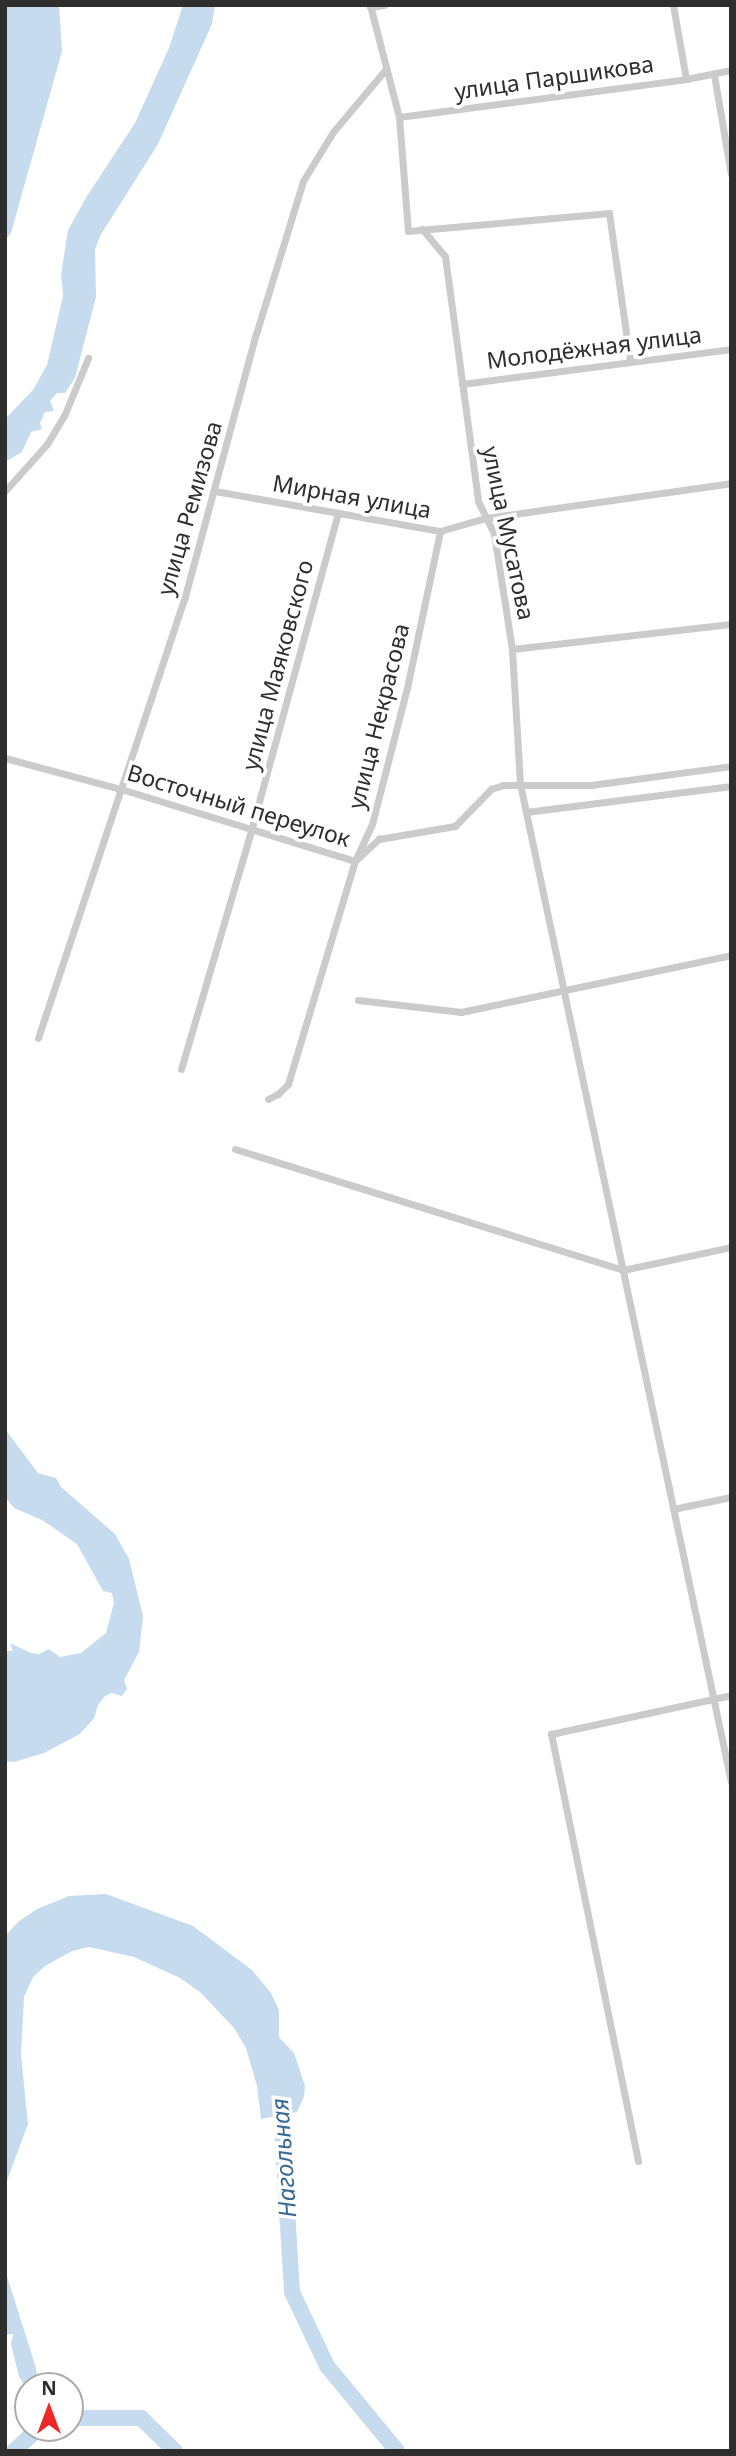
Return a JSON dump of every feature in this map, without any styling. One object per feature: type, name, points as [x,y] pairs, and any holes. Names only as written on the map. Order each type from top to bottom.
[{"type":"street","points":[[384,5],[370,6],[399,117]]},
{"type":"street","points":[[673,5],[686,79]]},
{"type":"street","name":"улица Паршикова","points":[[399,117],[686,79],[731,70]]},
{"type":"street","name":"улица Ремизова","points":[[38,1038],[184,600],[256,334],[303,181],[333,132],[385,71]]},
{"type":"street","points":[[714,75],[731,174]]},
{"type":"street","name":"улица Мусатова","points":[[399,117],[408,231],[422,229],[445,256],[478,501],[494,534],[512,649],[520,784],[731,1782]]},
{"type":"street","points":[[422,229],[608,213],[630,361]]},
{"type":"street","name":"Молодёжная улица","points":[[462,384],[731,349]]},
{"type":"street","points":[[5,491],[47,444],[64,416],[88,358]]},
{"type":"street","name":"Мирная улица","points":[[215,491],[440,531],[486,518],[731,483]]},
{"type":"street","name":"улица Маяковского","points":[[181,1069],[251,831],[338,513]]},
{"type":"street","name":"улица Некрасова","points":[[268,1099],[288,1084],[355,861],[372,824],[440,531]]},
{"type":"street","points":[[512,649],[731,624]]},
{"type":"street","name":"Восточный переулок","points":[[5,758],[121,789],[355,861],[379,839],[455,827],[491,789],[520,784],[591,785],[731,766]]},
{"type":"street","points":[[526,812],[731,787]]},
{"type":"street","points":[[358,1000],[461,1012],[731,955]]},
{"type":"street","points":[[235,1149],[623,1270],[731,1247]]},
{"type":"street","points":[[673,1509],[731,1496]]},
{"type":"street","points":[[638,2161],[551,1734],[731,1696]]},
{"type":"water","points":[[5,5],[59,5],[62,51],[11,233],[5,240]]},
{"type":"water","points":[[183,5],[215,5],[212,24],[158,144],[100,236],[95,250],[96,297],[75,378],[65,393],[57,393],[50,401],[54,411],[45,412],[40,423],[42,429],[31,432],[22,452],[5,462],[5,419],[33,390],[47,365],[63,296],[61,275],[68,230],[135,123],[169,48]]},
{"type":"water","points":[[5,1429],[38,1473],[56,1478],[61,1487],[115,1534],[129,1559],[143,1616],[139,1652],[124,1680],[127,1689],[122,1696],[111,1693],[105,1696],[98,1705],[94,1718],[80,1734],[44,1753],[14,1762],[5,1761],[5,1651],[13,1651],[10,1643],[31,1653],[39,1654],[49,1649],[60,1657],[81,1653],[106,1633],[114,1603],[112,1593],[103,1591],[77,1544],[42,1520],[14,1508],[5,1497]]},
{"type":"water","points":[[106,1894],[193,1926],[252,1970],[271,1993],[279,2010],[279,2037],[294,2053],[305,2086],[304,2097],[297,2112],[261,2119],[257,2086],[246,2048],[234,2028],[200,1992],[180,1978],[134,1957],[89,1947],[72,1951],[45,1966],[33,1977],[24,1997],[21,2055],[28,2124],[5,2186],[5,1936],[19,1921],[37,1909],[69,1896]]},
{"type":"water","points":[[5,2270],[36,2372],[18,2372],[11,2344],[13,2334],[5,2335]]},
{"type":"waterway","name":"Нагольная","points":[[280,2095],[292,2292],[327,2366],[397,2451]]},
{"type":"waterway","name":"Нагольная","points":[[84,2418],[141,2418],[175,2451]]},
{"type":"waterway","name":"Нагольная","points":[[14,2451],[24,2442]]}]
